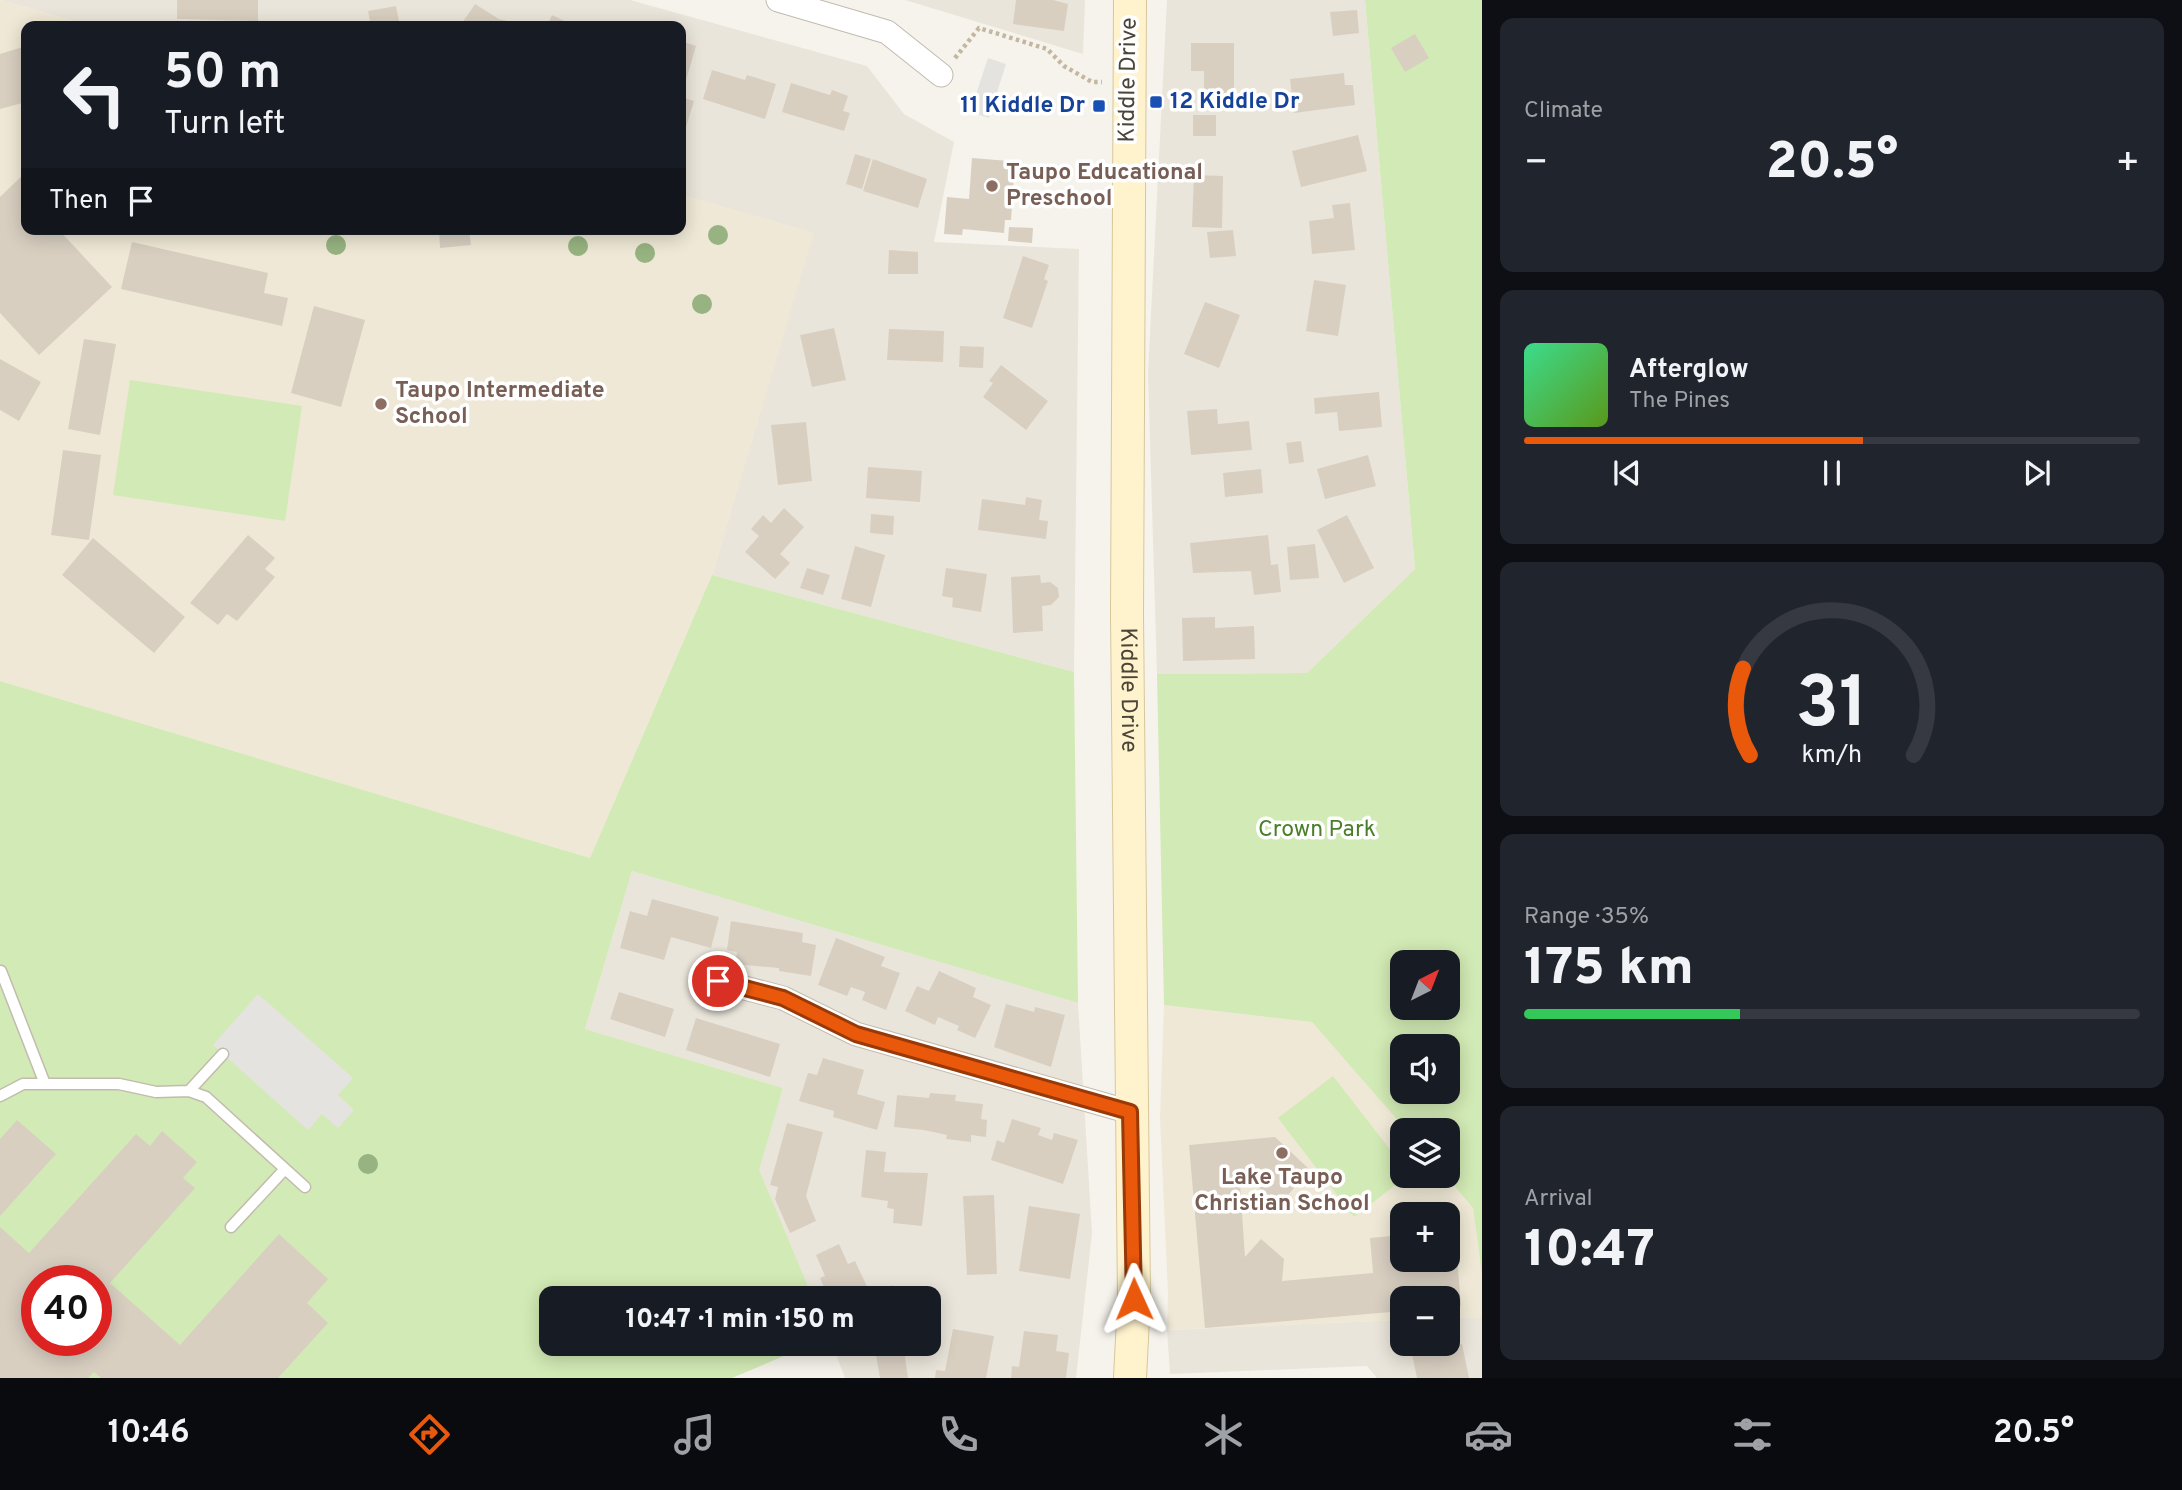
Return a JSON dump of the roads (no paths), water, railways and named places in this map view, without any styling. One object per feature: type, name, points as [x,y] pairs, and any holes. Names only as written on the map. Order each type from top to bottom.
[{"type":"street","points":[[778,0],[887,32],[941,75]]},
{"type":"street","name":"Kiddle Drive","points":[[1130,0],[1130,1112],[1134,1299],[1130,1378]]},
{"type":"street","points":[[718,981],[783,998],[856,1034],[1130,1112]]},
{"type":"lane","points":[[1,971],[45,1084]]},
{"type":"lane","points":[[189,1091],[223,1054]]},
{"type":"lane","points":[[0,1096],[23,1084],[119,1084],[156,1092],[189,1091],[206,1097],[305,1187]]},
{"type":"lane","points":[[231,1227],[285,1169]]},
{"type":"place","name":"12 Kiddle Dr","points":[[1156,102]]},
{"type":"place","name":"11 Kiddle Dr","points":[[1099,106]]},
{"type":"place","name":"Taupo Educational Preschool","points":[[992,186]]},
{"type":"place","name":"Taupo Intermediate School","points":[[381,404]]},
{"type":"place","name":"Lake Taupo Christian School","points":[[1282,1153]]},
{"type":"park label","name":"Crown Park","points":[[1317,830]]}]
